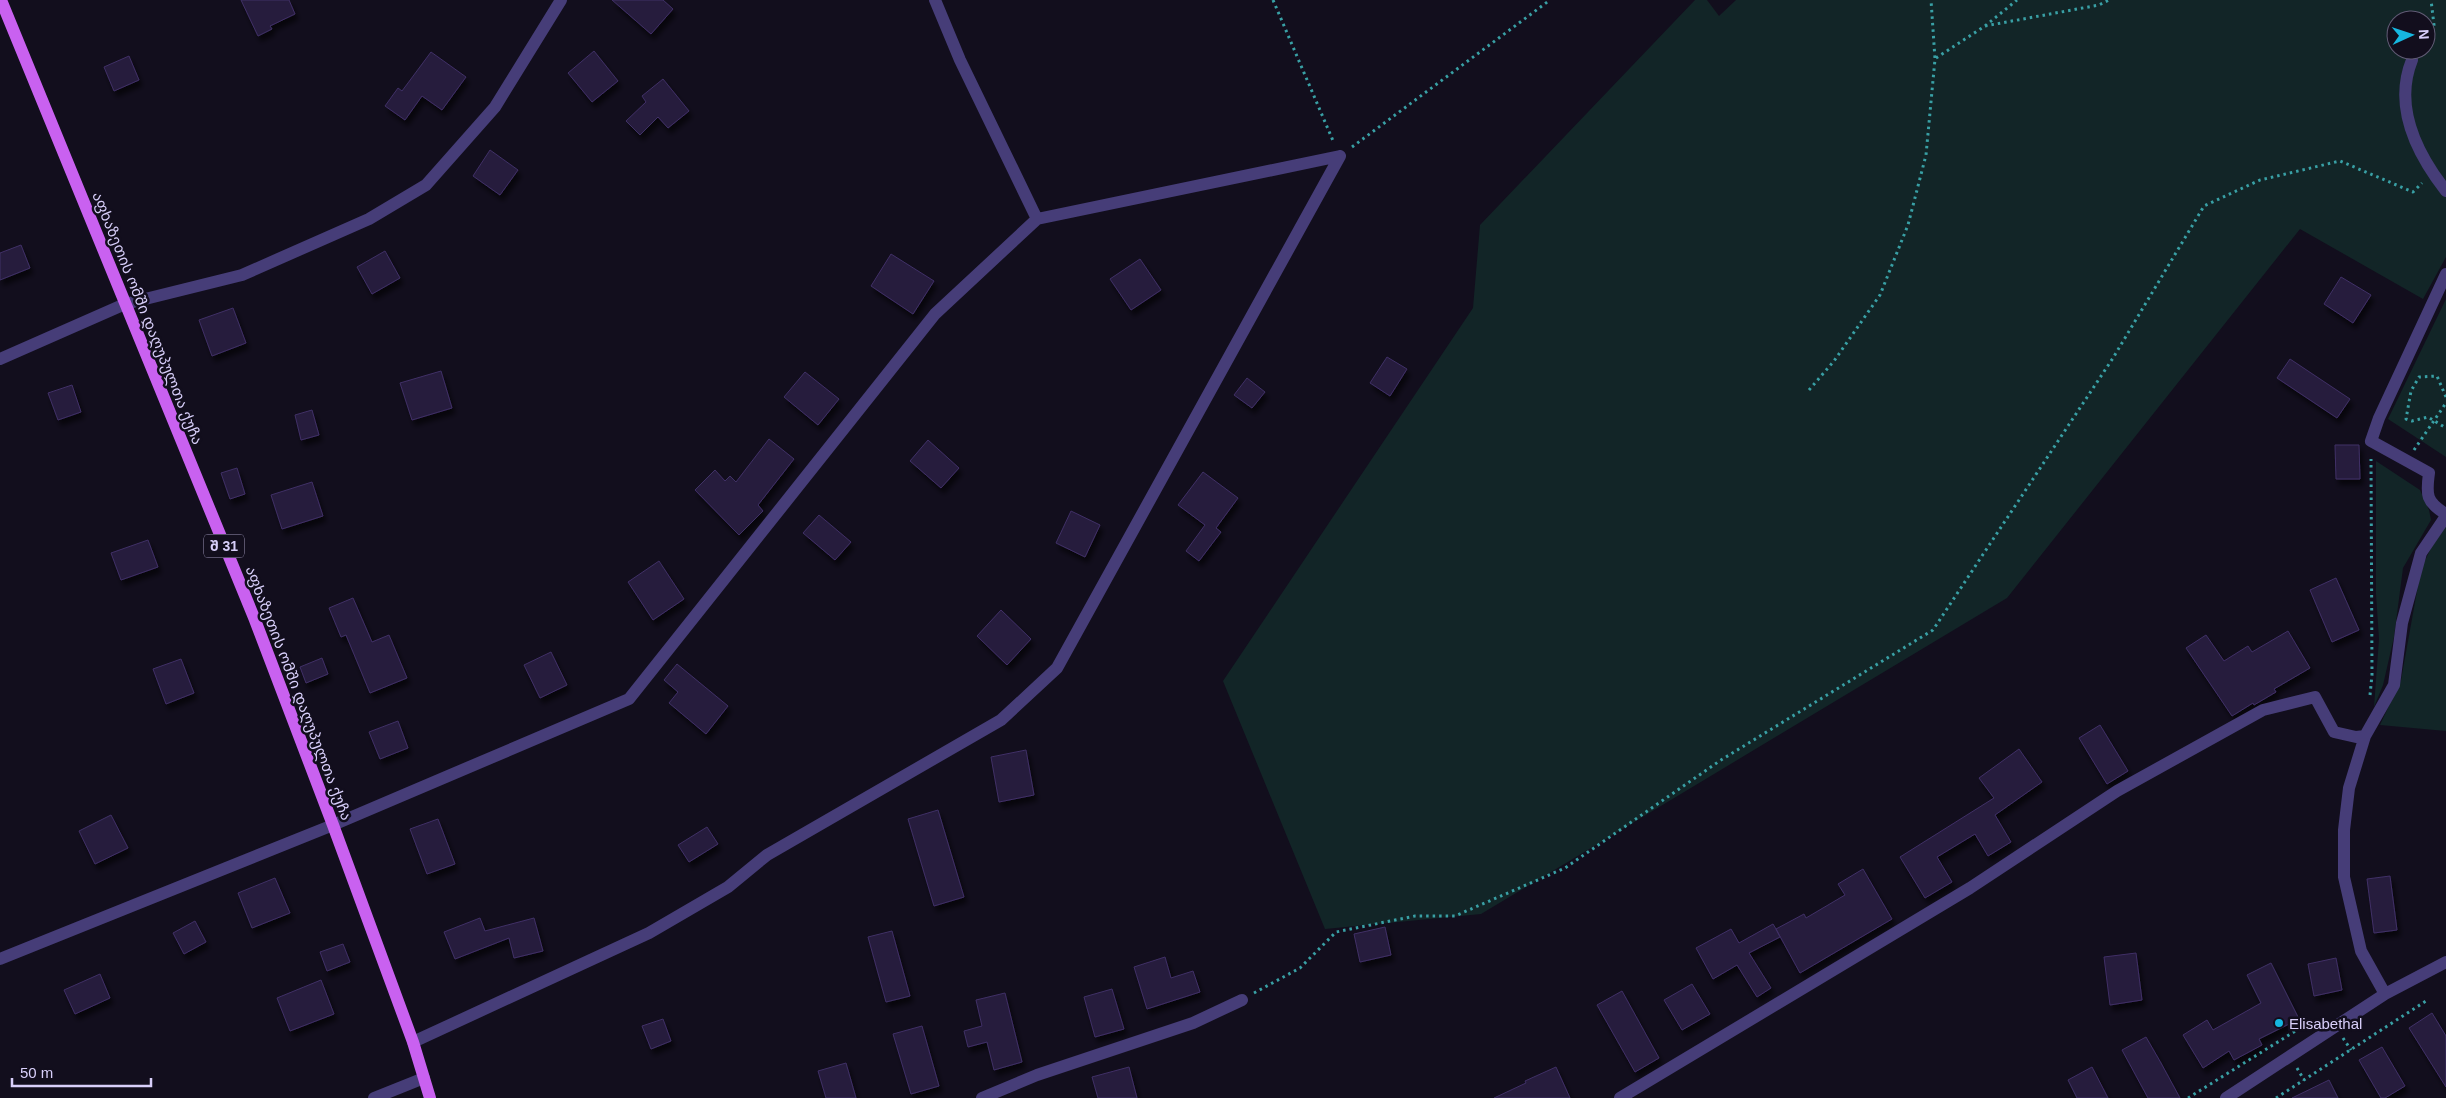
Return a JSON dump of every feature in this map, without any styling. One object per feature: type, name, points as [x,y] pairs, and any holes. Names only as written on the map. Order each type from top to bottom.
[{"type":"main road","name":"აფხაზეთის ომში დაღუპულთა ქუჩა","points":[[1,0],[254,620],[333,825],[413,1042],[430,1098]]},
{"type":"street","points":[[0,358],[125,304],[242,274],[369,220],[426,185],[495,107],[561,0]]},
{"type":"street","points":[[936,0],[960,60],[1037,219]]},
{"type":"street","points":[[2412,60],[2406,74],[2406,109],[2414,142],[2432,173],[2446,191]]},
{"type":"street","points":[[0,959],[333,825],[628,699],[935,314],[1037,219],[1340,156]]},
{"type":"street","points":[[413,1042],[649,933],[728,887],[767,855],[1001,720],[1057,668],[1340,156]]},
{"type":"street","points":[[2385,994],[2361,952],[2344,877],[2344,830],[2349,788],[2365,736],[2394,685],[2402,623],[2421,554],[2446,515],[2432,506],[2427,492],[2429,473],[2371,441],[2379,418],[2446,274]]},
{"type":"street","points":[[1620,1098],[1970,888],[2118,791],[2263,710],[2316,697],[2334,732],[2356,737],[2365,736]]},
{"type":"street","points":[[2226,1098],[2385,994],[2446,962]]},
{"type":"street","points":[[982,1098],[1037,1075],[1193,1023],[1242,1000]]},
{"type":"street","points":[[374,1098],[424,1078]]},
{"type":"path","points":[[1273,0],[1340,156],[1550,0]]},
{"type":"path","points":[[1809,390],[1834,361],[1880,295],[1908,225],[1926,155],[1935,59],[1931,0]]},
{"type":"path","points":[[1935,59],[1985,26],[2017,0]]},
{"type":"path","points":[[1985,26],[2100,5],[2109,0]]},
{"type":"path","points":[[1242,1000],[1300,968],[1336,932],[1415,916],[1455,916],[1566,868],[1721,760],[1933,630],[2113,358],[2204,206],[2260,180],[2340,161],[2413,192],[2432,173]]},
{"type":"path","points":[[2446,397],[2437,376],[2419,377],[2412,386],[2406,419],[2412,421],[2428,417],[2446,428]]},
{"type":"path","points":[[2407,461],[2446,403]]},
{"type":"path","points":[[2369,701],[2372,675],[2371,441]]},
{"type":"path","points":[[2276,1098],[2426,1001]]},
{"type":"green space","points":[[1695,0],[1707,0],[1719,16],[1736,0],[2446,0],[2446,257],[2423,299],[2300,229],[2007,598],[1481,914],[1325,929],[1223,681],[1473,308],[1480,225]]},
{"type":"green space","points":[[2446,299],[2446,457],[2388,419]]},
{"type":"green space","points":[[2376,461],[2420,490],[2429,510],[2431,520],[2403,568],[2394,637],[2383,685],[2374,707],[2379,639],[2376,594]]},
{"type":"green space","points":[[2446,526],[2446,731],[2380,725],[2401,680],[2421,569],[2431,548]]},
{"type":"building","points":[[241,0],[289,0],[295,14],[270,26],[272,29],[258,36]]},
{"type":"building","points":[[612,0],[663,0],[673,9],[651,34]]},
{"type":"building","points":[[594,51],[618,81],[592,102],[568,73]]},
{"type":"building","points":[[431,52],[466,77],[442,110],[422,96],[405,120],[385,106],[398,88],[402,91]]},
{"type":"building","points":[[129,56],[139,80],[114,91],[104,67]]},
{"type":"building","points":[[663,79],[689,111],[668,128],[658,117],[640,135],[626,121],[646,102],[642,96]]},
{"type":"building","points":[[490,150],[518,170],[500,195],[473,176]]},
{"type":"building","points":[[21,245],[30,268],[0,280],[0,253]]},
{"type":"building","points":[[385,251],[400,278],[372,294],[357,267]]},
{"type":"building","points":[[891,254],[934,281],[913,314],[871,286]]},
{"type":"building","points":[[1140,259],[1161,290],[1131,310],[1110,279]]},
{"type":"building","points":[[2341,277],[2371,295],[2353,323],[2324,304]]},
{"type":"building","points":[[233,308],[246,343],[212,356],[199,320]]},
{"type":"building","points":[[1387,357],[1407,369],[1390,396],[1370,383]]},
{"type":"building","points":[[2290,359],[2350,399],[2337,418],[2277,378]]},
{"type":"building","points":[[441,371],[452,408],[412,420],[400,383]]},
{"type":"building","points":[[805,372],[839,399],[818,425],[784,397]]},
{"type":"building","points":[[1247,378],[1265,392],[1252,408],[1234,395]]},
{"type":"building","points":[[72,385],[81,412],[58,420],[48,393]]},
{"type":"building","points":[[312,410],[319,435],[301,440],[295,415]]},
{"type":"building","points":[[769,439],[794,459],[758,505],[763,511],[739,535],[695,490],[715,470],[725,481],[730,476],[736,482]]},
{"type":"building","points":[[928,440],[959,468],[941,488],[910,461]]},
{"type":"building","points":[[2335,445],[2359,445],[2360,479],[2336,479]]},
{"type":"building","points":[[237,468],[245,494],[230,499],[221,473]]},
{"type":"building","points":[[1203,472],[1238,498],[1216,528],[1221,532],[1199,561],[1186,551],[1205,525],[1178,505]]},
{"type":"building","points":[[312,482],[323,516],[282,529],[271,495]]},
{"type":"building","points":[[1071,511],[1100,525],[1085,557],[1056,543]]},
{"type":"building","points":[[819,515],[851,542],[835,560],[803,533]]},
{"type":"building","points":[[148,540],[158,567],[121,580],[111,553]]},
{"type":"building","points":[[659,561],[684,599],[653,620],[628,582]]},
{"type":"building","points":[[2336,578],[2359,630],[2332,642],[2310,590]]},
{"type":"building","points":[[353,598],[372,642],[389,635],[407,678],[370,693],[346,635],[341,637],[329,608]]},
{"type":"building","points":[[1001,610],[1031,639],[1007,665],[977,636]]},
{"type":"building","points":[[2288,631],[2310,668],[2274,689],[2276,692],[2232,716],[2186,648],[2206,635],[2224,661],[2248,646],[2252,652]]},
{"type":"building","points":[[551,652],[567,685],[540,698],[524,665]]},
{"type":"building","points":[[322,658],[328,674],[306,683],[300,667]]},
{"type":"building","points":[[181,659],[194,693],[166,704],[153,669]]},
{"type":"building","points":[[677,664],[728,706],[706,734],[669,703],[678,692],[664,680]]},
{"type":"building","points":[[398,721],[408,748],[380,759],[369,732]]},
{"type":"building","points":[[2100,725],[2128,771],[2107,784],[2079,738]]},
{"type":"building","points":[[2019,749],[2042,782],[1995,815],[2011,842],[1988,856],[1975,834],[1937,857],[1952,882],[1925,898],[1900,857],[1994,798],[1979,778]]},
{"type":"building","points":[[1026,750],[1034,795],[999,802],[991,757]]},
{"type":"building","points":[[938,810],[964,897],[934,906],[908,819]]},
{"type":"building","points":[[111,815],[128,848],[95,864],[79,831]]},
{"type":"building","points":[[438,819],[455,864],[427,874],[410,829]]},
{"type":"building","points":[[707,827],[718,844],[689,862],[678,845]]},
{"type":"building","points":[[1863,869],[1892,919],[1800,973],[1776,929],[1804,914],[1806,918],[1845,895],[1838,884]]},
{"type":"building","points":[[2390,876],[2397,930],[2374,933],[2367,879]]},
{"type":"building","points":[[275,878],[290,913],[252,928],[238,893]]},
{"type":"building","points":[[480,918],[485,931],[534,918],[543,951],[514,958],[509,938],[455,959],[444,932]]},
{"type":"building","points":[[195,921],[206,942],[184,954],[173,933]]},
{"type":"building","points":[[1773,924],[1780,937],[1749,953],[1771,988],[1757,997],[1737,965],[1713,979],[1696,948],[1731,929],[1739,943]]},
{"type":"building","points":[[1385,927],[1391,955],[1360,962],[1354,934]]},
{"type":"building","points":[[892,931],[910,996],[886,1002],[868,937]]},
{"type":"building","points":[[343,944],[350,962],[327,971],[320,952]]},
{"type":"building","points":[[2136,953],[2142,1000],[2110,1005],[2104,957]]},
{"type":"building","points":[[1165,957],[1171,978],[1193,971],[1200,992],[1147,1009],[1134,967]]},
{"type":"building","points":[[2336,958],[2342,990],[2314,996],[2308,964]]},
{"type":"building","points":[[2271,963],[2299,1019],[2259,1039],[2262,1045],[2234,1060],[2229,1051],[2203,1068],[2183,1035],[2207,1020],[2213,1030],[2261,1003],[2247,975]]},
{"type":"building","points":[[100,974],[110,998],[75,1014],[64,990]]},
{"type":"building","points":[[321,980],[334,1014],[290,1031],[277,998]]},
{"type":"building","points":[[1692,984],[1710,1014],[1682,1030],[1664,1000]]},
{"type":"building","points":[[1112,989],[1124,1029],[1095,1037],[1084,997]]},
{"type":"building","points":[[1622,991],[1659,1058],[1635,1072],[1597,1005]]},
{"type":"building","points":[[1005,993],[1022,1062],[994,1070],[987,1042],[968,1047],[964,1031],[982,1026],[976,1000]]},
{"type":"building","points":[[2432,1013],[2446,1036],[2446,1087],[2409,1028]]},
{"type":"building","points":[[663,1019],[671,1041],[651,1049],[642,1026]]},
{"type":"building","points":[[922,1026],[939,1086],[911,1094],[893,1034]]},
{"type":"building","points":[[2146,1037],[2180,1098],[2148,1098],[2122,1050]]},
{"type":"building","points":[[2382,1047],[2405,1086],[2385,1098],[2381,1098],[2359,1060]]},
{"type":"building","points":[[846,1063],[856,1098],[826,1098],[818,1071]]},
{"type":"building","points":[[1129,1067],[1137,1098],[1098,1098],[1092,1077]]},
{"type":"building","points":[[1556,1067],[1570,1098],[1494,1098],[1526,1083],[1525,1081]]},
{"type":"building","points":[[2092,1067],[2108,1098],[2077,1098],[2068,1080]]},
{"type":"building","points":[[2329,1080],[2338,1098],[2292,1098]]},
{"type":"place","name":"Elisabethal","points":[[2279,1023]]}]
